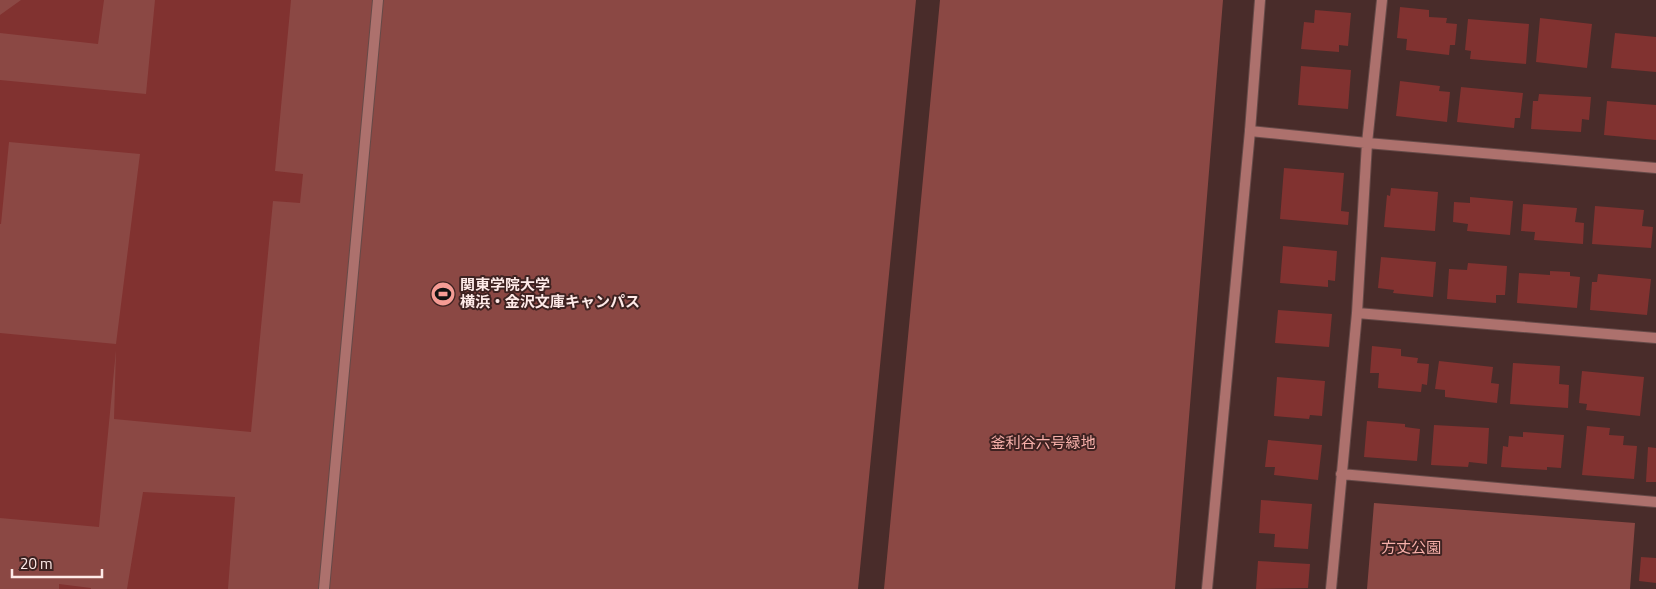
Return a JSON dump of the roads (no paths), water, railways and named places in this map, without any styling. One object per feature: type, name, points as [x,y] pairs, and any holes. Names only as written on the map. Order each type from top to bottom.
[{"type":"street","points":[[324,589],[378,0]]},
{"type":"street","points":[[1207,589],[1250,132],[1260,0]]},
{"type":"street","points":[[1331,589],[1357,313],[1367,143],[1382,0]]},
{"type":"street","points":[[1250,132],[1656,168]]},
{"type":"street","points":[[1357,313],[1656,338]]},
{"type":"street","points":[[1341,474],[1656,502]]},
{"type":"place","name":"関東学院大学 横浜・金沢文庫キャンパス","points":[[443,294]]},
{"type":"park label","name":"釜利谷六号緑地","points":[[1043,443]]},
{"type":"park label","name":"方丈公園","points":[[1411,548]]}]
